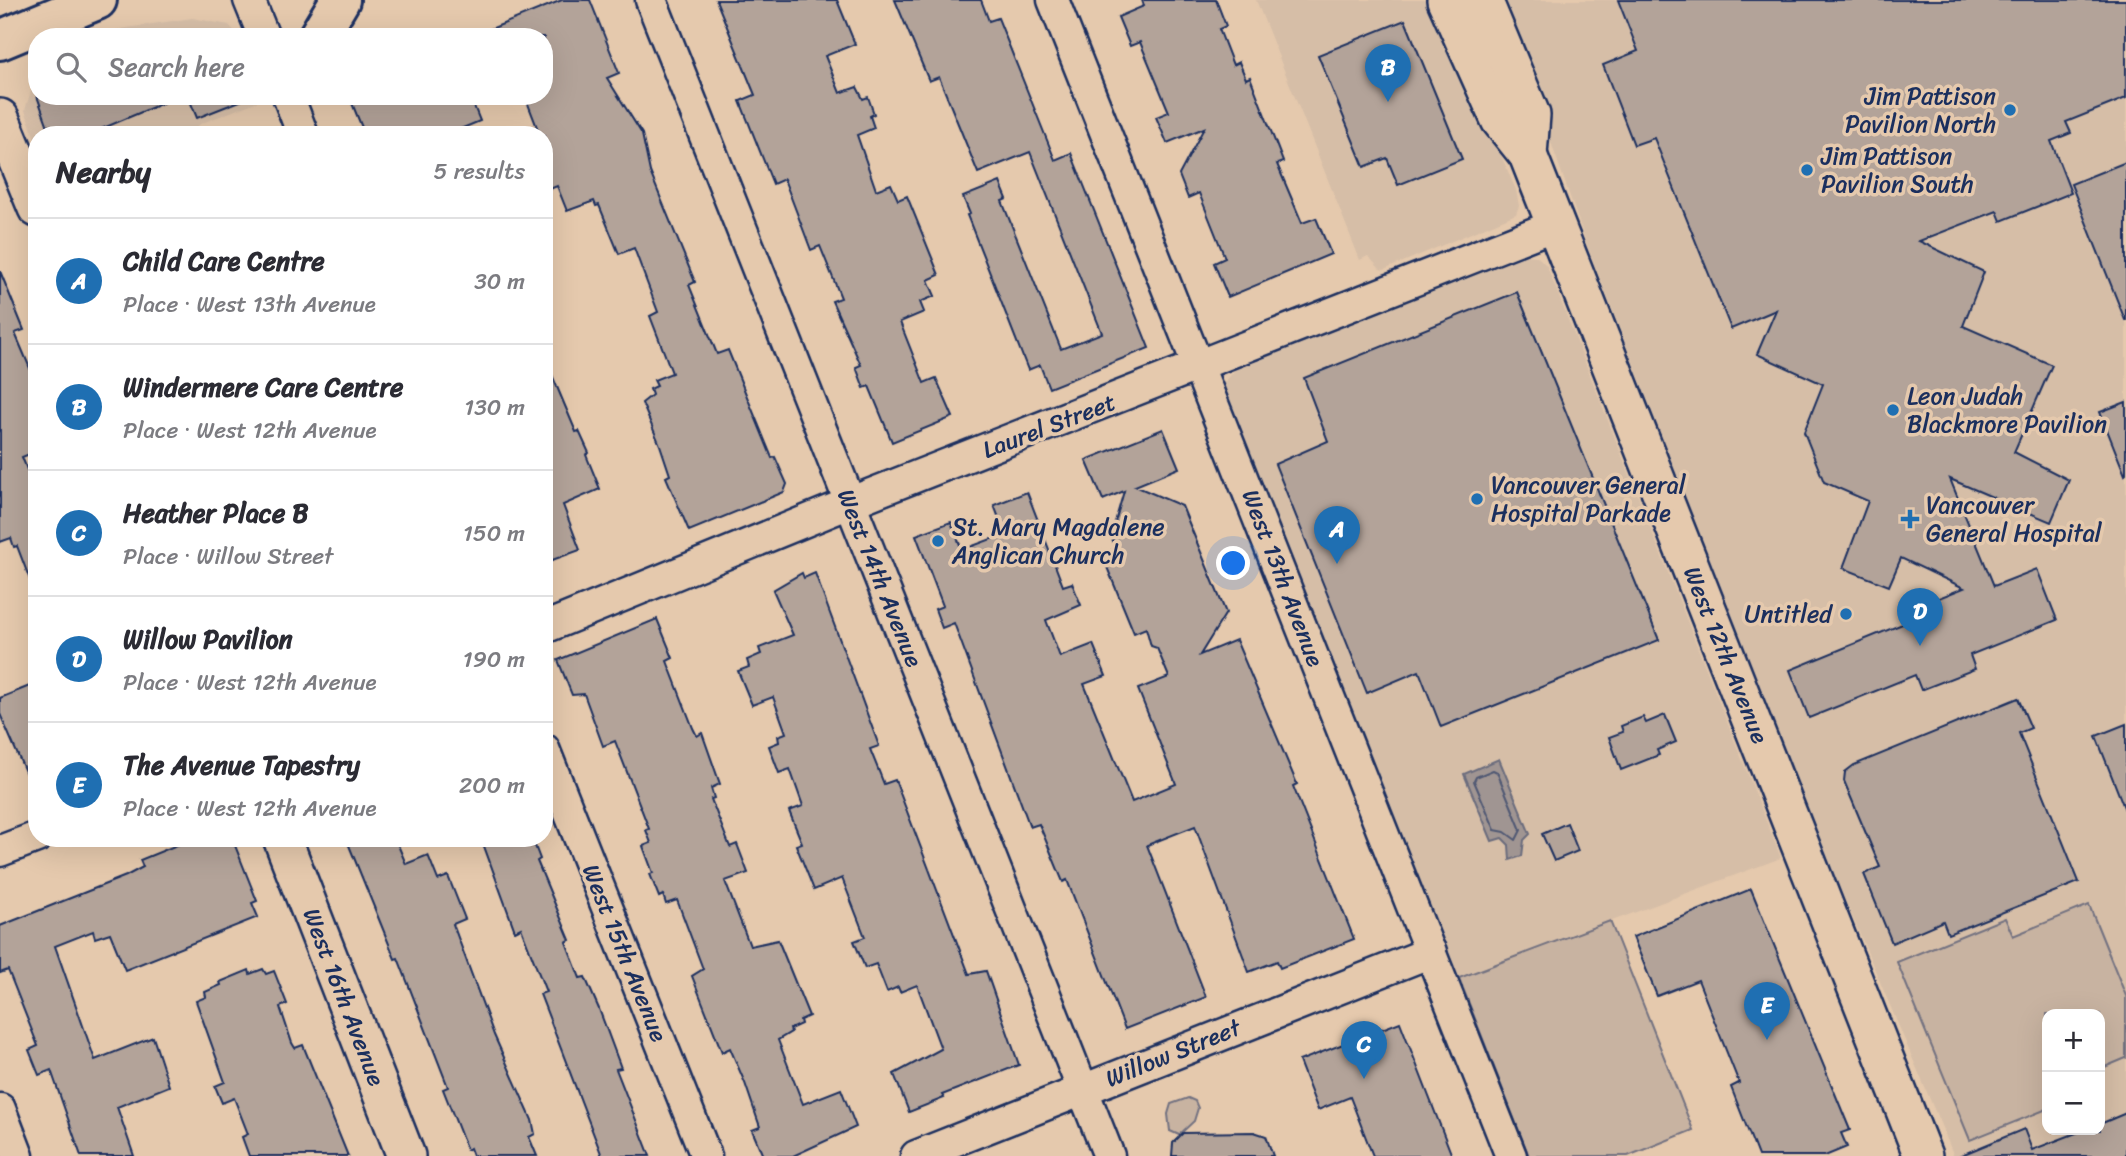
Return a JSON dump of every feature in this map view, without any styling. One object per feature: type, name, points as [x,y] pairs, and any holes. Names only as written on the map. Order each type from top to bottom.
[{"type":"main road","points":[[29,28],[97,0]]},
{"type":"main road","points":[[323,28],[340,0]]},
{"type":"main road","points":[[0,40],[28,28]]},
{"type":"street","points":[[250,0],[261,28]]},
{"type":"street","name":"West 14th Avenue","points":[[651,0],[1109,1156]]},
{"type":"street","name":"West 13th Avenue","points":[[1053,0],[1511,1156]]},
{"type":"street","name":"West 12th Avenue","points":[[1446,0],[1500,120],[1528,155],[1923,1156]]},
{"type":"street","name":"West 12th Avenue","points":[[1483,0],[1531,115],[1528,155]]},
{"type":"street","points":[[291,105],[300,126]]},
{"type":"street","points":[[0,118],[28,186]]},
{"type":"street","name":"Laurel Street","points":[[553,624],[850,503],[1555,225]]},
{"type":"street","name":"West 15th Avenue","points":[[553,773],[706,1156]]},
{"type":"street","points":[[0,850],[28,840]]},
{"type":"street","name":"West 16th Avenue","points":[[286,847],[406,1156]]},
{"type":"street","name":"Willow Street","points":[[916,1156],[1431,952]]},
{"type":"street","points":[[0,1109],[18,1156]]},
{"type":"shaded area","points":[[1256,0],[1434,0],[1516,190],[1519,206],[1516,214],[1384,270],[1368,256],[1360,260]]},
{"type":"shaded area","name":"Vancouver General Hospital","points":[[1501,0],[2126,0],[2126,1156],[1954,1156],[1821,843],[1587,245]]},
{"type":"shaded area","points":[[192,18],[229,25],[232,28],[127,28]]},
{"type":"shaded area","points":[[28,100],[28,105],[248,105],[198,126],[30,126],[25,110]]},
{"type":"shaded area","points":[[1524,255],[1537,256],[1547,266],[1781,858],[1459,978],[1225,394],[1224,383],[1235,370]]},
{"type":"shaded area","points":[[2089,905],[2126,996],[2126,1058],[2105,1067],[2105,1009],[2042,1009],[2042,1111],[1970,1140],[1897,962],[2005,918],[2013,936]]},
{"type":"shaded area","points":[[1610,921],[1693,1130],[1628,1156],[1529,1156],[1459,978]]},
{"type":"shaded area","points":[[1188,1098],[1195,1101],[1198,1108],[1194,1121],[1179,1135],[1170,1131],[1168,1114],[1171,1104]]},
{"type":"water","points":[[1499,759],[1530,834],[1524,840],[1522,856],[1510,860],[1509,845],[1502,838],[1492,841],[1464,774]]},
{"type":"building","points":[[562,0],[590,0],[619,73],[607,78],[642,134],[650,172],[695,282],[689,285],[717,354],[728,350],[772,458],[775,457],[787,484],[784,492],[689,531],[666,477],[670,475],[642,403],[652,395],[650,389],[657,386],[654,380],[672,373],[650,316],[658,312],[634,248],[619,254],[599,205],[596,206],[594,201],[567,211],[557,186],[553,188],[553,126],[537,126],[528,105],[553,105],[553,28],[493,28]]},
{"type":"building","points":[[716,0],[837,0],[855,44],[825,56],[840,93],[857,87],[863,99],[868,97],[874,114],[870,116],[874,128],[857,135],[876,190],[891,184],[898,200],[907,196],[939,275],[928,280],[935,296],[920,302],[924,312],[900,322],[924,383],[936,378],[953,417],[892,442],[869,386],[864,388],[856,367],[861,365],[832,301],[841,298],[820,246],[811,250],[784,179],[773,184],[740,101],[755,95]]},
{"type":"building","points":[[895,0],[981,0],[989,21],[998,18],[1055,160],[1071,153],[1149,348],[1049,388],[1040,365],[1028,370],[967,215],[970,214],[963,197],[1000,182],[1007,199],[1002,201],[1061,349],[1102,333],[1030,152],[978,173],[939,77],[929,81]]},
{"type":"building","points":[[1142,0],[1216,0],[1226,26],[1219,29],[1233,65],[1239,62],[1246,79],[1250,77],[1283,162],[1277,164],[1302,223],[1316,218],[1331,254],[1228,297],[1214,263],[1225,258],[1199,193],[1188,198],[1179,175],[1204,128],[1167,143],[1156,117],[1169,112],[1140,42],[1130,46],[1118,17],[1144,6]]},
{"type":"building","points":[[1618,0],[2126,0],[2126,98],[2066,122],[2071,133],[2051,141],[2071,193],[2001,221],[1997,211],[1919,241],[1984,272],[1963,326],[2052,365],[2014,452],[2069,480],[2051,522],[1950,479],[1994,586],[2037,569],[2057,620],[1970,655],[1975,669],[1921,690],[1915,675],[1809,718],[1790,670],[1910,621],[1906,611],[1964,588],[1901,558],[1889,586],[1843,568],[1868,501],[1824,482],[1804,432],[1823,384],[1757,354],[1776,310],[1731,329],[1654,138],[1634,145],[1603,65],[1638,51]]},
{"type":"building","points":[[1405,20],[1462,159],[1398,185],[1387,158],[1364,167],[1318,55]]},
{"type":"building","points":[[40,105],[158,105],[108,126],[48,126]]},
{"type":"building","points":[[192,105],[230,105],[197,118]]},
{"type":"building","points":[[353,105],[474,105],[480,121],[468,126],[361,126]]},
{"type":"building","points":[[2126,162],[2126,320],[2125,320],[2071,184]]},
{"type":"building","points":[[0,271],[24,330],[15,333],[28,364],[28,455],[22,457],[28,472],[28,575],[11,538],[0,542]]},
{"type":"building","name":"Vancouver General Hospital Parkade","points":[[1517,292],[1659,640],[1441,727],[1419,671],[1367,693],[1275,464],[1328,441],[1304,378]]},
{"type":"building","points":[[553,377],[576,432],[579,431],[589,453],[586,455],[600,489],[563,505],[580,550],[553,560]]},
{"type":"building","points":[[2126,402],[2126,474],[2125,475],[2100,412]]},
{"type":"building","points":[[1163,429],[1179,468],[1135,486],[1182,506],[1226,613],[1200,655],[1236,640],[1297,784],[1293,786],[1354,939],[1280,968],[1277,961],[1249,972],[1195,826],[1147,845],[1206,997],[1125,1029],[1067,880],[1063,882],[1039,824],[1030,827],[954,623],[942,628],[935,609],[943,606],[916,535],[951,522],[962,550],[1005,534],[994,505],[1027,492],[1063,586],[1072,583],[1081,605],[1046,620],[1060,657],[1093,644],[1106,676],[1084,684],[1132,802],[1176,784],[1138,689],[1169,677],[1157,648],[1151,646],[1146,628],[1134,633],[1102,555],[1116,548],[1111,536],[1124,491],[1103,500],[1086,460]]},
{"type":"building","points":[[802,573],[804,578],[815,573],[879,746],[870,749],[884,784],[895,780],[969,974],[986,971],[1019,1065],[942,1095],[944,1098],[909,1112],[894,1074],[941,1049],[917,985],[900,992],[898,987],[887,992],[876,964],[865,968],[854,941],[865,937],[842,878],[814,890],[796,845],[802,843],[789,811],[803,806],[790,769],[779,773],[769,746],[779,742],[778,736],[786,733],[773,697],[752,705],[738,671],[749,667],[747,660],[761,654],[759,648],[793,635],[773,590]]},
{"type":"building","points":[[657,619],[673,658],[667,661],[693,728],[697,736],[702,733],[720,784],[711,788],[714,798],[711,799],[730,847],[737,844],[748,873],[725,881],[750,946],[778,940],[809,1016],[800,1020],[801,1024],[790,1029],[791,1032],[778,1040],[803,1104],[841,1089],[856,1127],[793,1156],[763,1156],[752,1130],[760,1127],[745,1083],[730,1048],[722,1052],[692,976],[703,969],[677,900],[666,904],[663,895],[659,897],[650,874],[653,873],[643,846],[651,843],[646,830],[649,829],[615,741],[603,746],[584,694],[572,695],[558,660]]},
{"type":"building","points":[[28,687],[28,779],[0,714],[0,698]]},
{"type":"building","points":[[2018,698],[2031,728],[2019,733],[2079,882],[1948,934],[1943,921],[1892,943],[1864,874],[1880,867],[1844,781],[1845,772],[1854,765]]},
{"type":"building","points":[[1665,715],[1676,742],[1657,750],[1659,755],[1621,770],[1609,737],[1623,732],[1621,726],[1643,717],[1646,723]]},
{"type":"building","points":[[2126,724],[2126,810],[2125,810],[2096,736]]},
{"type":"building","points":[[1567,823],[1578,851],[1554,861],[1542,834]]},
{"type":"building","points":[[172,847],[236,847],[257,901],[252,903],[258,917],[125,970],[110,933],[95,938],[93,931],[55,946],[95,1060],[153,1037],[169,1086],[117,1107],[134,1156],[81,1156],[51,1070],[39,1075],[29,1050],[38,1046],[8,970],[0,973],[0,926],[126,876],[143,867],[140,860]]},
{"type":"building","points":[[350,847],[399,847],[406,864],[428,855],[438,880],[448,876],[465,919],[453,924],[494,1035],[532,1120],[535,1134],[529,1137],[537,1156],[473,1156],[470,1148],[467,1150],[443,1089],[448,1087],[398,958],[395,959]]},
{"type":"building","points":[[484,847],[535,847],[540,859],[537,861],[570,940],[566,942],[580,978],[585,977],[599,1009],[621,1068],[616,1069],[650,1156],[602,1156],[540,994],[546,992],[521,928],[515,931]]},
{"type":"building","points":[[1751,889],[1850,1130],[1841,1133],[1847,1147],[1825,1156],[1758,1156],[1731,1087],[1739,1083],[1698,980],[1657,996],[1633,937]]},
{"type":"building","points":[[263,969],[266,974],[274,971],[287,1004],[280,1007],[292,1043],[295,1048],[303,1045],[348,1156],[249,1156],[242,1137],[248,1134],[234,1098],[222,1103],[215,1086],[225,1082],[196,1001],[206,997],[205,992],[221,985],[220,982],[249,970],[250,974]]},
{"type":"building","points":[[1400,1022],[1452,1156],[1373,1156],[1350,1097],[1318,1110],[1299,1061]]},
{"type":"building","points":[[2126,1113],[2126,1156],[1959,1156],[2024,1129],[2032,1150],[2071,1135],[2105,1135],[2105,1122]]},
{"type":"building","points":[[1254,1132],[1266,1136],[1273,1156],[1172,1156],[1173,1143],[1183,1133]]},
{"type":"place","name":"Windermere Care Centre","points":[[1388,102]]},
{"type":"place","name":"Jim Pattison Pavilion North","points":[[2010,110]]},
{"type":"place","name":"Jim Pattison Pavilion South","points":[[1807,170]]},
{"type":"place","name":"Leon Judah Blackmore Pavilion","points":[[1893,410]]},
{"type":"place","name":"Vancouver General Hospital Parkade","points":[[1477,499]]},
{"type":"place","name":"Vancouver General Hospital","points":[[1910,519]]},
{"type":"place","name":"St. Mary Magdalene Anglican Church","points":[[938,541]]},
{"type":"place","name":"Child Care Centre","points":[[1337,564]]},
{"type":"place","name":"Untitled","points":[[1846,614]]},
{"type":"place","name":"Willow Pavilion","points":[[1920,646]]},
{"type":"place","name":"The Avenue Tapestry","points":[[1767,1040]]},
{"type":"place","name":"Heather Place B","points":[[1364,1079]]}]
